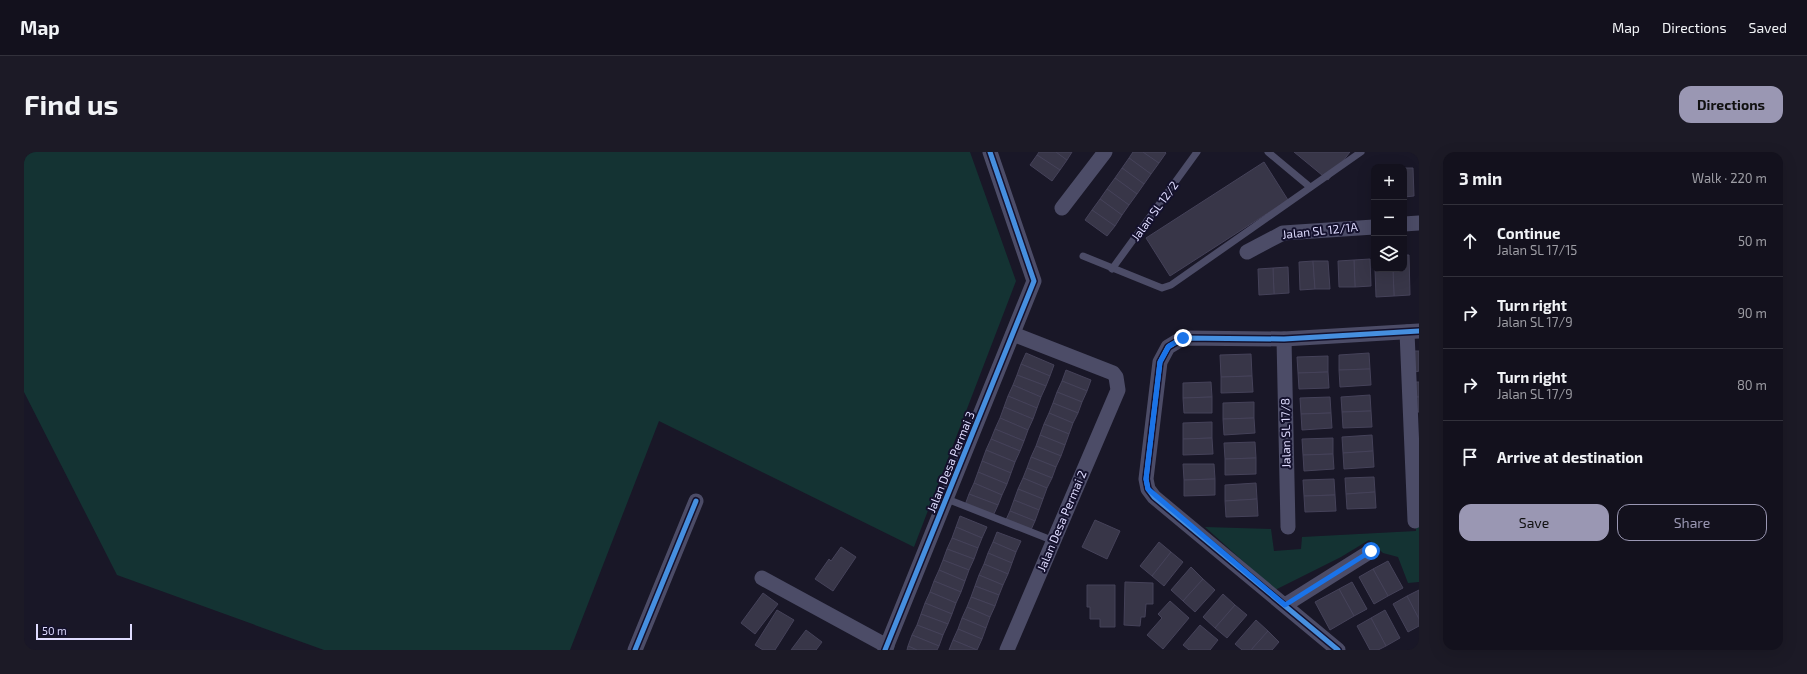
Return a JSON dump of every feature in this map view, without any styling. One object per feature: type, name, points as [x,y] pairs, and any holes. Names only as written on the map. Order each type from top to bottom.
[{"type":"street","name":"Jalan Desa Permai 3","points":[[886,648],[1034,281],[990,152]]},
{"type":"street","points":[[1062,208],[1105,152]]},
{"type":"street","points":[[1407,224],[1419,223]]},
{"type":"street","name":"Jalan SL 12/1A","points":[[1247,252],[1283,233],[1371,226]]},
{"type":"street","points":[[1338,650],[1148,489],[1146,479],[1160,362],[1169,346],[1183,338],[1284,339],[1413,332],[1415,521]]},
{"type":"street","name":"Jalan Desa Permai 2","points":[[1007,650],[1118,393],[1117,381],[1113,374],[1013,334]]},
{"type":"street","name":"Jalan SL 17/8","points":[[1284,339],[1288,526]]},
{"type":"street","points":[[636,650],[696,500]]},
{"type":"street","points":[[1285,605],[1371,551]]},
{"type":"street","points":[[762,578],[886,648]]},
{"type":"lane","name":"Jalan SL 12/2","points":[[1112,269],[1197,152]]},
{"type":"lane","points":[[1268,152],[1310,187]]},
{"type":"lane","points":[[1083,256],[1162,288],[1171,285],[1360,152]]},
{"type":"lane","points":[[947,499],[1054,541]]},
{"type":"green space","points":[[24,152],[970,152],[1016,281],[914,547],[659,421],[570,650],[324,650],[117,575],[24,392]]},
{"type":"green space","points":[[1419,507],[1419,582],[1408,583],[1398,557],[1383,553],[1369,540],[1341,557],[1275,590],[1205,527],[1271,529],[1274,551],[1301,549],[1302,537],[1416,531],[1415,508]]},
{"type":"building","points":[[1039,152],[1056,152],[1067,160],[1060,170],[1037,155]]},
{"type":"building","points":[[1056,152],[1072,152],[1067,160]]},
{"type":"building","points":[[1133,152],[1143,152],[1159,163],[1151,174],[1129,158]]},
{"type":"building","points":[[1143,152],[1165,152],[1166,153],[1159,163]]},
{"type":"building","points":[[1294,152],[1350,152],[1328,180]]},
{"type":"building","points":[[1037,155],[1060,170],[1052,181],[1030,165]]},
{"type":"building","points":[[1129,158],[1151,174],[1144,184],[1122,168]]},
{"type":"building","points":[[1264,162],[1288,200],[1170,276],[1146,238]]},
{"type":"building","points":[[1122,168],[1144,184],[1137,194],[1115,178]]},
{"type":"building","points":[[1407,168],[1413,168],[1414,196],[1407,197]]},
{"type":"building","points":[[1115,178],[1137,194],[1129,205],[1107,189]]},
{"type":"building","points":[[1107,189],[1129,205],[1122,215],[1100,199]]},
{"type":"building","points":[[1100,199],[1122,215],[1115,226],[1092,210]]},
{"type":"building","points":[[1092,210],[1115,226],[1107,236],[1085,220]]},
{"type":"building","points":[[1407,255],[1409,255],[1410,295],[1394,296],[1393,272],[1407,272]]},
{"type":"building","points":[[1370,259],[1371,286],[1355,287],[1354,260]]},
{"type":"building","points":[[1354,260],[1355,287],[1339,287],[1338,261]]},
{"type":"building","points":[[1313,261],[1315,289],[1300,290],[1299,262]]},
{"type":"building","points":[[1313,261],[1328,261],[1330,289],[1315,289]]},
{"type":"building","points":[[1288,267],[1289,293],[1274,294],[1273,268]]},
{"type":"building","points":[[1273,268],[1274,294],[1259,295],[1258,269]]},
{"type":"building","points":[[1375,272],[1393,272],[1394,296],[1376,297]]},
{"type":"building","points":[[1413,351],[1419,351],[1419,371],[1415,372]]},
{"type":"building","points":[[1026,353],[1054,365],[1050,376],[1021,364]]},
{"type":"building","points":[[1369,353],[1370,369],[1339,370],[1339,355]]},
{"type":"building","points":[[1251,354],[1252,376],[1221,377],[1220,355]]},
{"type":"building","points":[[1328,356],[1328,372],[1298,373],[1297,357]]},
{"type":"building","points":[[1021,364],[1050,376],[1046,386],[1017,375]]},
{"type":"building","points":[[1370,369],[1371,385],[1340,387],[1339,370]]},
{"type":"building","points":[[1066,370],[1091,380],[1087,391],[1062,381]]},
{"type":"building","points":[[1328,372],[1329,388],[1299,389],[1298,373]]},
{"type":"building","points":[[1017,375],[1046,386],[1041,397],[1013,385]]},
{"type":"building","points":[[1252,376],[1253,392],[1221,393],[1221,377]]},
{"type":"building","points":[[1062,381],[1087,391],[1082,402],[1057,392]]},
{"type":"building","points":[[1211,382],[1212,397],[1183,398],[1183,383]]},
{"type":"building","points":[[1415,382],[1419,382],[1419,397],[1416,397]]},
{"type":"building","points":[[1013,385],[1041,397],[1037,408],[1008,396]]},
{"type":"building","points":[[1057,392],[1082,402],[1078,413],[1053,403]]},
{"type":"building","points":[[1370,395],[1371,411],[1342,412],[1341,397]]},
{"type":"building","points":[[1008,396],[1037,408],[1033,419],[1004,407]]},
{"type":"building","points":[[1212,397],[1212,413],[1184,413],[1183,398]]},
{"type":"building","points":[[1330,397],[1331,413],[1301,414],[1300,398]]},
{"type":"building","points":[[1416,397],[1419,397],[1419,412],[1417,412]]},
{"type":"building","points":[[1254,402],[1254,418],[1223,419],[1223,403]]},
{"type":"building","points":[[1053,403],[1078,413],[1073,423],[1049,413]]},
{"type":"building","points":[[1004,407],[1033,419],[1028,430],[1000,418]]},
{"type":"building","points":[[1371,411],[1372,427],[1343,428],[1342,412]]},
{"type":"building","points":[[1049,413],[1073,423],[1069,434],[1044,424]]},
{"type":"building","points":[[1331,413],[1332,428],[1302,430],[1301,414]]},
{"type":"building","points":[[1000,418],[1028,430],[1024,441],[995,429]]},
{"type":"building","points":[[1254,418],[1255,433],[1224,435],[1223,419]]},
{"type":"building","points":[[1212,422],[1212,438],[1183,439],[1183,423]]},
{"type":"building","points":[[1044,424],[1069,434],[1065,445],[1040,435]]},
{"type":"building","points":[[995,429],[1024,441],[1020,451],[991,439]]},
{"type":"building","points":[[1040,435],[1065,445],[1061,456],[1036,446]]},
{"type":"building","points":[[1372,435],[1373,451],[1343,453],[1342,437]]},
{"type":"building","points":[[1212,438],[1213,454],[1183,455],[1183,439]]},
{"type":"building","points":[[1333,438],[1333,454],[1303,455],[1302,439]]},
{"type":"building","points":[[991,439],[1020,451],[1015,462],[986,450]]},
{"type":"building","points":[[1255,442],[1256,458],[1225,459],[1224,443]]},
{"type":"building","points":[[1036,446],[1061,456],[1056,467],[1031,457]]},
{"type":"building","points":[[986,450],[1015,462],[1011,473],[982,461]]},
{"type":"building","points":[[1373,451],[1374,467],[1344,469],[1343,453]]},
{"type":"building","points":[[1333,454],[1334,469],[1304,471],[1303,455]]},
{"type":"building","points":[[1031,457],[1056,467],[1052,478],[1027,468]]},
{"type":"building","points":[[1256,458],[1256,474],[1225,475],[1225,459]]},
{"type":"building","points":[[982,461],[1011,473],[1007,484],[978,472]]},
{"type":"building","points":[[1183,464],[1214,464],[1215,479],[1184,480]]},
{"type":"building","points":[[1027,468],[1052,478],[1047,488],[1023,478]]},
{"type":"building","points":[[978,472],[1007,484],[1002,495],[974,483]]},
{"type":"building","points":[[1374,477],[1375,492],[1346,494],[1345,478]]},
{"type":"building","points":[[1023,478],[1047,488],[1043,499],[1018,489]]},
{"type":"building","points":[[1215,479],[1215,495],[1184,496],[1184,480]]},
{"type":"building","points":[[1334,479],[1335,495],[1304,496],[1303,480]]},
{"type":"building","points":[[974,483],[1002,495],[998,505],[969,494]]},
{"type":"building","points":[[1256,483],[1257,499],[1225,501],[1225,485]]},
{"type":"building","points":[[1018,489],[1043,499],[1039,510],[1014,500]]},
{"type":"building","points":[[1375,492],[1376,508],[1347,509],[1346,494]]},
{"type":"building","points":[[969,494],[998,505],[993,516],[965,505]]},
{"type":"building","points":[[1335,495],[1336,511],[1305,512],[1304,496]]},
{"type":"building","points":[[1257,499],[1258,516],[1226,517],[1225,501]]},
{"type":"building","points":[[1014,500],[1039,510],[1035,521],[1010,511]]},
{"type":"building","points":[[1010,511],[1035,521],[1030,532],[1005,522]]},
{"type":"building","points":[[960,516],[987,527],[982,538],[956,527]]},
{"type":"building","points":[[1095,520],[1120,531],[1107,559],[1082,547]]},
{"type":"building","points":[[956,527],[982,538],[978,548],[952,538]]},
{"type":"building","points":[[997,532],[1021,541],[1016,552],[993,542]]},
{"type":"building","points":[[952,538],[978,548],[974,559],[947,549]]},
{"type":"building","points":[[993,542],[1016,552],[1012,563],[988,553]]},
{"type":"building","points":[[1159,542],[1171,552],[1152,576],[1140,566]]},
{"type":"building","points":[[841,547],[856,557],[833,591],[815,579],[829,559],[831,561]]},
{"type":"building","points":[[947,549],[974,559],[969,570],[943,560]]},
{"type":"building","points":[[1171,552],[1183,562],[1164,586],[1152,576]]},
{"type":"building","points":[[988,553],[1012,563],[1008,574],[984,564]]},
{"type":"building","points":[[943,560],[969,570],[965,581],[939,570]]},
{"type":"building","points":[[1388,561],[1403,588],[1388,596],[1373,569]]},
{"type":"building","points":[[984,564],[1008,574],[1003,585],[979,575]]},
{"type":"building","points":[[1191,567],[1203,579],[1183,601],[1171,590]]},
{"type":"building","points":[[1373,569],[1388,596],[1374,604],[1359,577]]},
{"type":"building","points":[[939,570],[965,581],[961,592],[934,581]]},
{"type":"building","points":[[979,575],[1003,585],[999,595],[975,586]]},
{"type":"building","points":[[1203,579],[1215,590],[1195,612],[1183,601]]},
{"type":"building","points":[[934,581],[961,592],[956,603],[930,592]]},
{"type":"building","points":[[1125,582],[1153,583],[1153,604],[1146,604],[1145,617],[1141,617],[1140,626],[1124,625]]},
{"type":"building","points":[[1352,582],[1367,609],[1354,616],[1339,589]]},
{"type":"building","points":[[1087,585],[1115,585],[1115,627],[1100,627],[1100,619],[1090,619],[1090,607],[1087,607]]},
{"type":"building","points":[[975,586],[999,595],[995,606],[971,597]]},
{"type":"building","points":[[1339,589],[1354,616],[1330,630],[1315,602]]},
{"type":"building","points":[[1419,590],[1419,619],[1407,596]]},
{"type":"building","points":[[930,592],[956,603],[952,614],[925,603]]},
{"type":"building","points":[[763,593],[778,604],[755,634],[741,623]]},
{"type":"building","points":[[1223,594],[1235,605],[1215,628],[1203,617]]},
{"type":"building","points":[[1407,596],[1419,619],[1419,626],[1408,632],[1393,604]]},
{"type":"building","points":[[971,597],[995,606],[990,617],[967,607]]},
{"type":"building","points":[[1170,601],[1189,618],[1163,649],[1147,635],[1162,618],[1158,614]]},
{"type":"building","points":[[925,603],[952,614],[948,624],[921,614]]},
{"type":"building","points":[[1235,605],[1247,615],[1227,638],[1215,628]]},
{"type":"building","points":[[967,607],[990,617],[986,628],[962,618]]},
{"type":"building","points":[[777,610],[794,620],[775,650],[763,650],[755,645]]},
{"type":"building","points":[[1385,610],[1400,638],[1386,646],[1371,618]]},
{"type":"building","points":[[921,614],[948,624],[943,635],[917,625]]},
{"type":"building","points":[[962,618],[986,628],[982,639],[958,629]]},
{"type":"building","points":[[1371,618],[1386,646],[1378,650],[1370,650],[1357,626]]},
{"type":"building","points":[[1256,620],[1268,631],[1251,650],[1242,650],[1235,644]]},
{"type":"building","points":[[917,625],[943,635],[939,646],[912,635]]},
{"type":"building","points":[[1200,625],[1218,640],[1210,650],[1189,650],[1183,645]]},
{"type":"building","points":[[958,629],[982,639],[977,650],[953,640]]},
{"type":"building","points":[[806,630],[822,642],[816,650],[791,650]]},
{"type":"building","points":[[1268,631],[1279,642],[1272,650],[1251,650]]},
{"type":"building","points":[[912,635],[939,646],[937,650],[917,650],[908,646]]},
{"type":"building","points":[[953,640],[977,650],[949,650]]},
{"type":"building","points":[[908,646],[917,650],[907,650]]},
{"type":"cycle path","points":[[885,650],[1034,281],[990,152]]},
{"type":"cycle path","points":[[1338,650],[1154,497],[1148,489],[1146,479],[1160,362],[1168,347],[1183,338],[1284,339],[1419,331]]},
{"type":"cycle path","points":[[635,650],[696,501]]},
{"type":"route","points":[[1183,338],[1169,346],[1160,362],[1146,479],[1148,489],[1154,496],[1285,605],[1371,551]]}]
